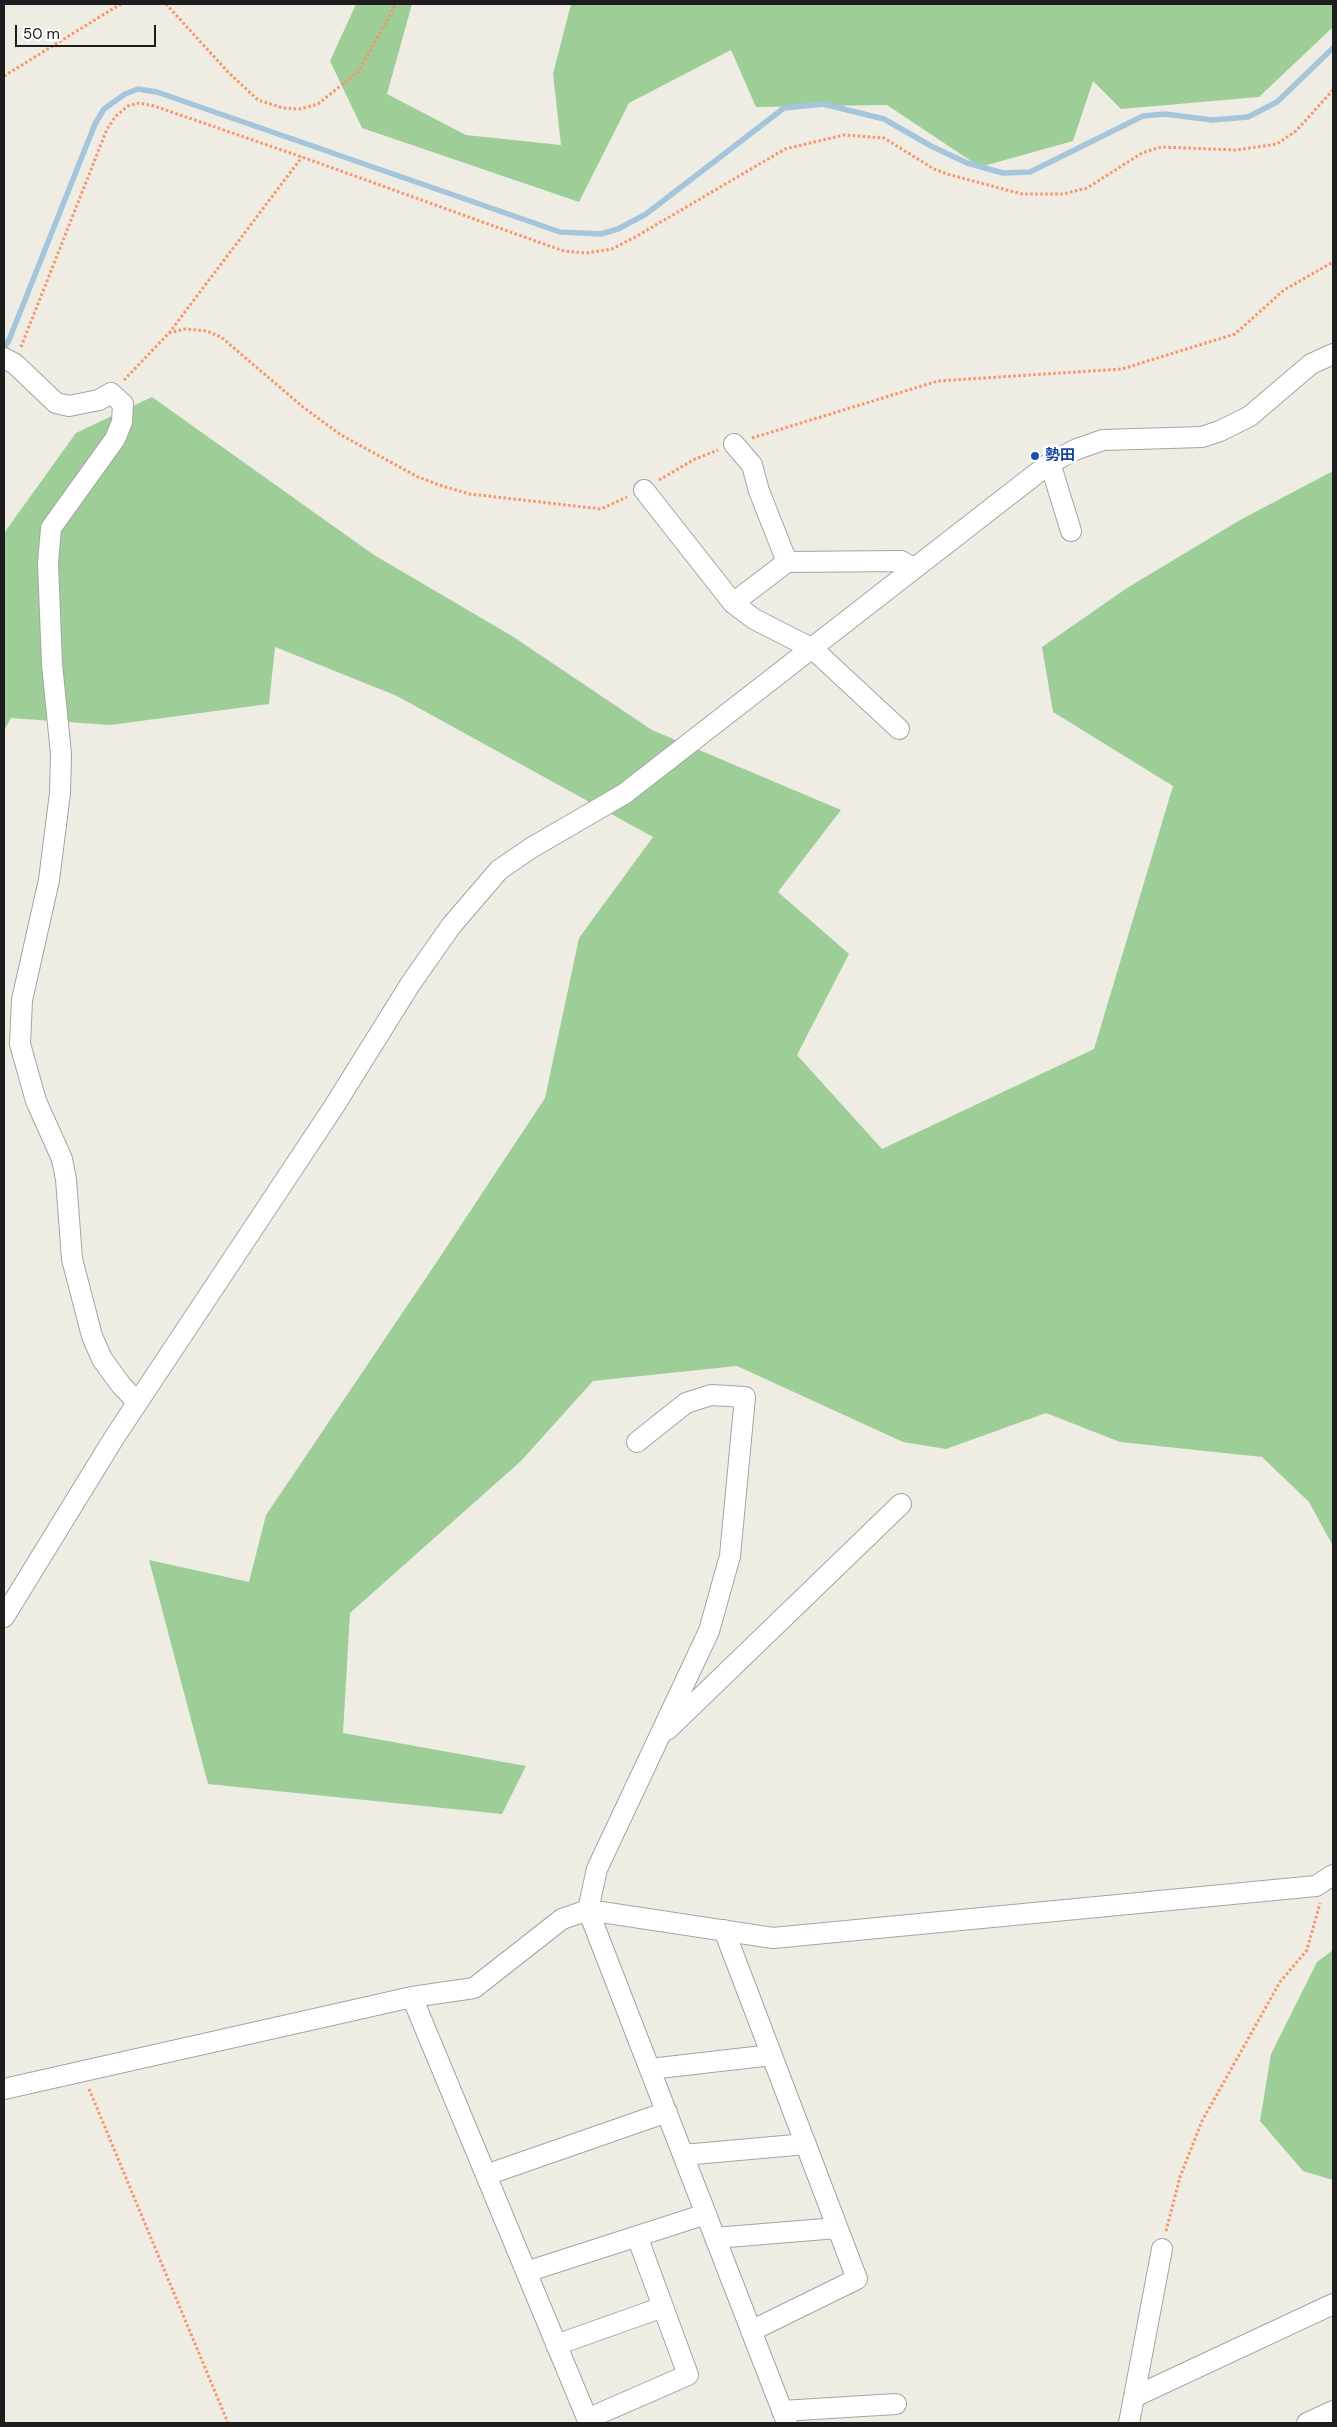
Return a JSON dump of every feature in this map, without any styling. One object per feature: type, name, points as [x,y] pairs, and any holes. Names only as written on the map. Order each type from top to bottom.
[{"type":"street","points":[[4,1617],[137,1402],[327,1116],[411,984],[451,926],[476,894],[499,870],[531,848],[624,794],[1050,463],[1077,449],[1104,440],[1202,436],[1220,431],[1250,416],[1310,364],[1333,354]]},
{"type":"street","points":[[9,361],[56,403],[69,406],[99,400],[111,393],[123,404],[122,422],[114,439],[51,528],[48,563],[52,664],[61,754],[60,794],[48,880],[12,1041],[62,1159],[66,1179],[72,1259],[92,1336],[102,1359],[120,1385],[137,1402]]},
{"type":"street","points":[[734,444],[752,465],[759,491],[787,562]]},
{"type":"street","points":[[1050,463],[1072,531]]},
{"type":"street","points":[[644,490],[733,602],[754,619],[813,649],[899,730]]},
{"type":"street","points":[[733,602],[787,562],[902,561],[913,568]]},
{"type":"street","points":[[636,1442],[686,1403],[711,1395],[745,1397],[730,1556],[709,1631],[597,1869],[588,1910],[785,2417],[896,2404]]},
{"type":"street","points":[[658,1738],[901,1504]]},
{"type":"street","points":[[4,2089],[412,1997],[474,1988],[562,1918],[588,1910],[773,1938],[1325,1880]]},
{"type":"street","points":[[724,1930],[857,2279],[751,2331]]},
{"type":"street","points":[[412,1997],[588,2421],[688,2375],[636,2236]]},
{"type":"street","points":[[650,2068],[772,2055]]},
{"type":"street","points":[[486,2175],[667,2112]]},
{"type":"street","points":[[683,2155],[806,2144]]},
{"type":"street","points":[[526,2272],[706,2214]]},
{"type":"street","points":[[716,2238],[837,2228]]},
{"type":"street","points":[[1129,2423],[1162,2249]]},
{"type":"street","points":[[1134,2397],[1333,2304]]},
{"type":"street","points":[[556,2345],[663,2306]]},
{"type":"street","points":[[1307,2423],[1333,2411]]},
{"type":"path","points":[[4,76],[119,4],[124,4]]},
{"type":"path","points":[[166,4],[228,72],[258,100],[283,108],[300,109],[318,104],[359,71],[396,4]]},
{"type":"path","points":[[9,361],[107,129],[116,116],[128,106],[139,103],[154,106],[302,157],[564,251],[586,253],[612,249],[637,236],[785,149],[844,135],[884,138],[934,169],[947,174],[1022,194],[1063,194],[1087,188],[1142,153],[1161,147],[1236,150],[1277,144],[1296,131],[1333,90]]},
{"type":"path","points":[[111,393],[170,333],[302,157]]},
{"type":"path","points":[[170,333],[185,328],[207,331],[221,337],[302,407],[341,435],[418,477],[470,494],[601,509],[644,490],[695,459],[734,444],[938,381],[1122,369],[1235,334],[1284,290],[1333,262]]},
{"type":"path","points":[[1162,2249],[1180,2177],[1202,2121],[1280,1982],[1307,1950],[1325,1880]]},
{"type":"path","points":[[82,2072],[228,2423]]},
{"type":"green space","points":[[356,4],[412,4],[387,94],[466,135],[561,145],[553,74],[571,4],[1333,4],[1333,27],[1259,97],[1121,109],[1093,81],[1073,141],[980,167],[887,105],[756,107],[731,50],[629,103],[579,202],[362,128],[330,61]]},
{"type":"green space","points":[[152,397],[374,555],[512,636],[652,730],[841,810],[778,892],[849,954],[797,1055],[882,1149],[1094,1049],[1173,786],[1053,712],[1042,647],[1127,588],[1240,520],[1333,471],[1333,1546],[1309,1502],[1262,1457],[1120,1442],[1046,1413],[946,1449],[903,1442],[737,1366],[593,1381],[521,1461],[350,1613],[343,1733],[526,1766],[502,1814],[208,1784],[149,1560],[249,1582],[266,1515],[545,1098],[579,938],[653,837],[397,696],[275,647],[269,704],[110,725],[11,718],[4,730],[4,533],[76,433]]},
{"type":"green space","points":[[1333,1950],[1333,2180],[1303,2171],[1260,2121],[1271,2054],[1317,1962]]},
{"type":"waterway","points":[[4,348],[9,340],[95,124],[104,109],[125,94],[138,89],[157,92],[560,232],[601,234],[618,229],[646,214],[784,108],[823,104],[884,119],[931,146],[967,163],[1003,173],[1030,172],[1143,116],[1165,114],[1212,120],[1248,117],[1277,102],[1333,48]]},
{"type":"place","name":"勢田","points":[[1035,456]]}]
